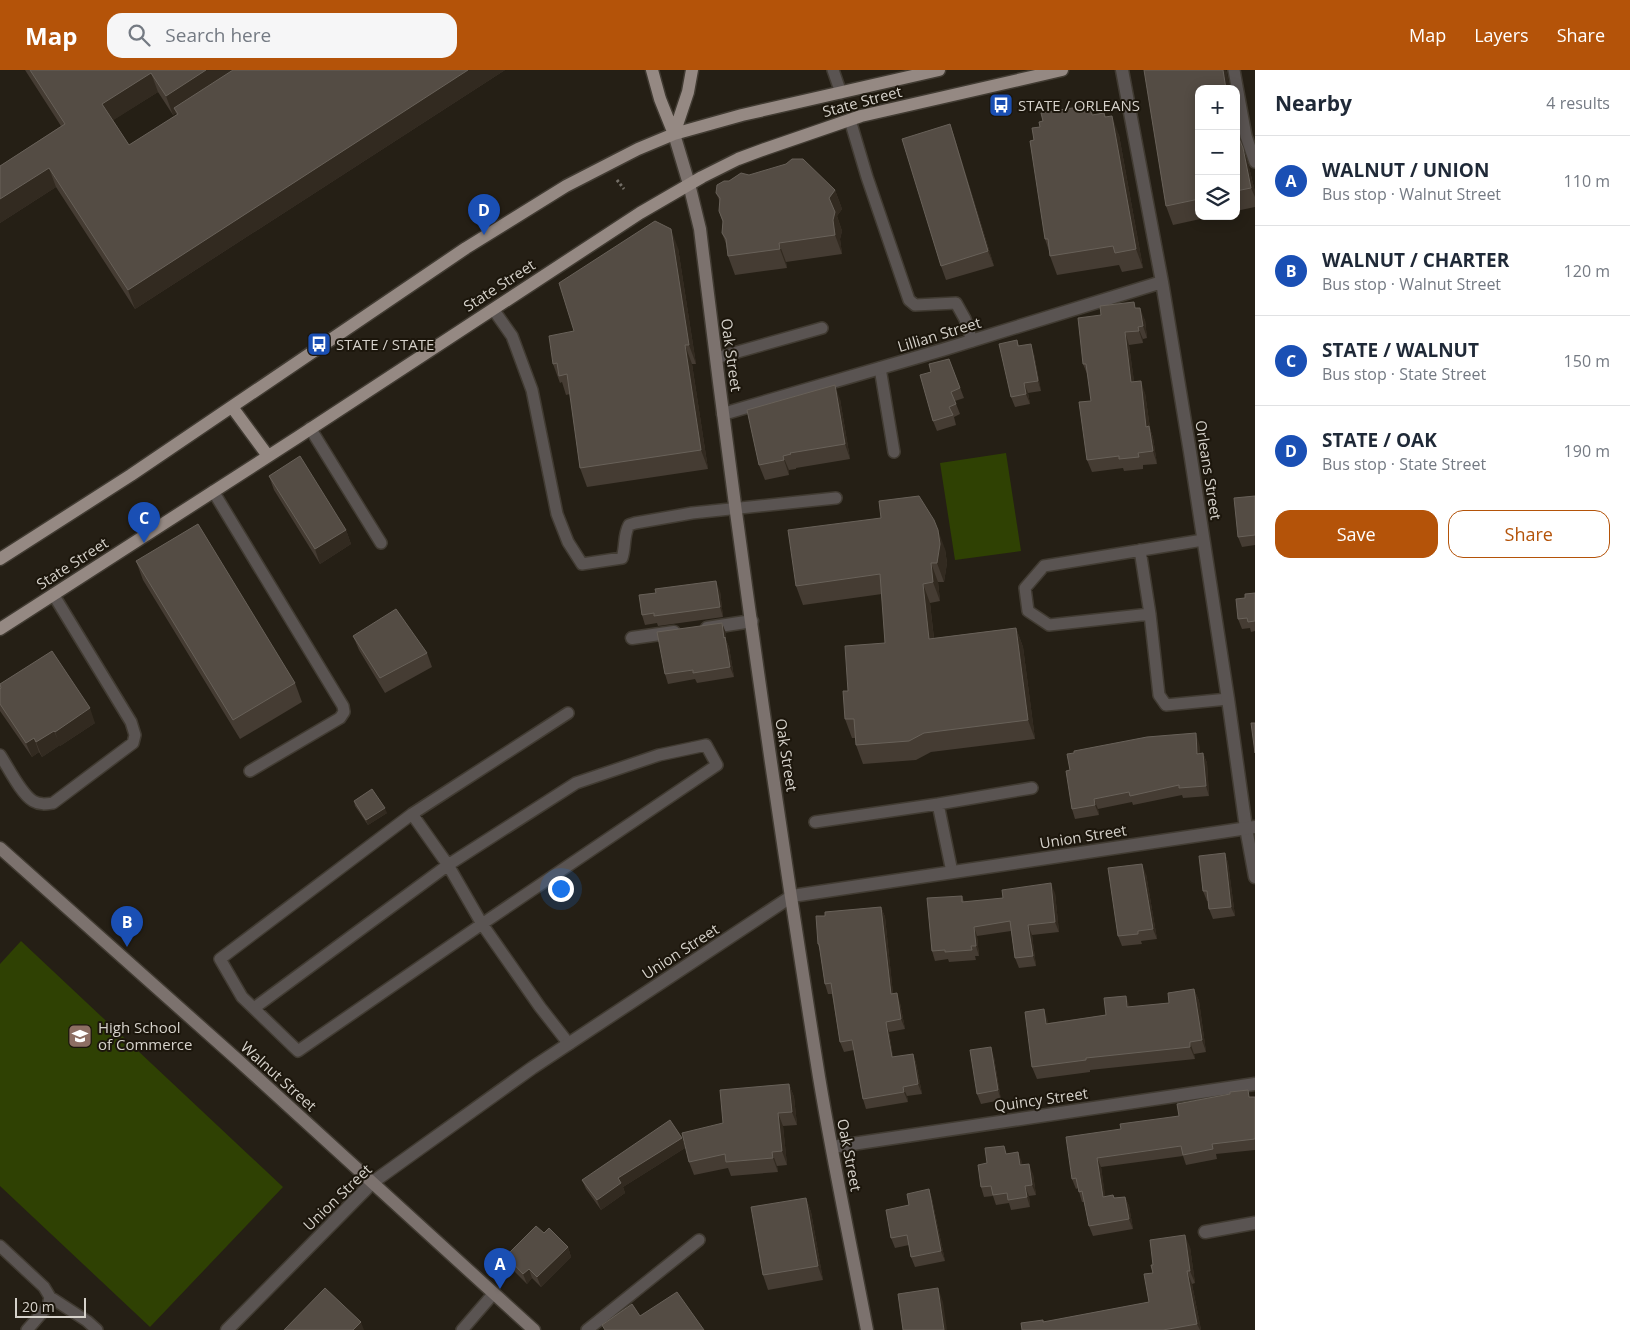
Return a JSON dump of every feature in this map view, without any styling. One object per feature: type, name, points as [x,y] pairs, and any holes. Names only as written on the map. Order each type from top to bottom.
[{"type":"main road","points":[[652,70],[660,99],[674,134]]},
{"type":"main road","points":[[674,134],[688,92],[692,70]]},
{"type":"main road","name":"State Street","points":[[0,559],[232,407],[466,248],[566,186],[638,149],[674,134],[742,115],[939,70]]},
{"type":"main road","name":"State Street","points":[[0,629],[640,213],[689,184],[738,159],[850,120],[1062,70]]},
{"type":"main road","name":"Oak Street","points":[[674,134],[700,229],[723,414],[792,896],[820,1080],[867,1330]]},
{"type":"main road","points":[[232,407],[268,456]]},
{"type":"main road","name":"Walnut Street","points":[[0,848],[373,1182],[534,1330]]},
{"type":"street","name":"Orleans Street","points":[[1122,70],[1162,282],[1228,699],[1251,828],[1255,877]]},
{"type":"street","name":"Lillian Street","points":[[723,414],[972,341],[1162,282]]},
{"type":"street","points":[[632,638],[752,622]]},
{"type":"street","name":"Union Street","points":[[227,1330],[373,1182],[532,1068],[792,896],[1251,828]]},
{"type":"street","name":"Quincy Street","points":[[832,1147],[1255,1084]]},
{"type":"street","points":[[1205,1232],[1255,1223]]},
{"type":"lane","points":[[833,70],[841,93]]},
{"type":"lane","points":[[1234,70],[1246,136],[1255,162]]},
{"type":"lane","points":[[850,120],[866,177],[909,300],[915,305],[956,303],[965,319],[972,341]]},
{"type":"lane","points":[[494,309],[512,336],[532,390],[557,514],[568,542],[582,564],[622,558],[625,550],[624,534],[629,524],[692,513],[836,498]]},
{"type":"lane","points":[[716,358],[822,328]]},
{"type":"lane","points":[[880,368],[894,452]]},
{"type":"lane","points":[[310,428],[381,543]]},
{"type":"lane","points":[[213,492],[343,706],[344,712],[340,718],[250,771]]},
{"type":"lane","points":[[1150,614],[1049,625],[1028,611],[1025,588],[1044,566],[1203,540]]},
{"type":"lane","points":[[1140,550],[1150,614],[1159,695],[1166,705],[1228,699]]},
{"type":"lane","points":[[0,755],[25,794],[33,801],[43,804],[53,803],[133,743],[135,735],[131,722],[53,594]]},
{"type":"lane","points":[[254,1008],[448,865],[576,783],[659,755],[706,745],[717,765],[298,1051],[242,997],[220,959],[412,814],[568,713]]},
{"type":"lane","points":[[815,822],[1032,788]]},
{"type":"lane","points":[[938,804],[952,872]]},
{"type":"lane","points":[[412,814],[448,865],[482,924],[540,1008],[569,1044]]},
{"type":"lane","points":[[588,1330],[699,1240]]},
{"type":"lane","points":[[0,1246],[44,1287],[50,1297],[87,1321],[97,1330]]},
{"type":"lane","points":[[462,1330],[494,1293]]},
{"type":"lane","points":[[28,1330],[48,1306],[50,1297]]},
{"type":"path","points":[[617,180],[624,189]]},
{"type":"green space","points":[[1006,453],[1021,551],[955,560],[940,463]]},
{"type":"green space","name":"High School of Commerce","points":[[21,941],[283,1187],[150,1327],[0,1186],[0,964]]},
{"type":"building","points":[[30,70],[206,70],[166,96],[151,73],[102,104],[129,145],[178,114],[174,108],[233,70],[468,70],[128,290],[49,168],[0,199],[0,166],[65,124]]},
{"type":"building","points":[[1144,70],[1223,70],[1225,85],[1195,85],[1195,200],[1166,206]]},
{"type":"building","points":[[1091,105],[1092,115],[1104,113],[1105,117],[1112,116],[1136,249],[1115,253],[1113,246],[1050,256],[1048,239],[1045,239],[1030,141],[1034,140],[1032,128],[1040,127],[1039,122],[1043,121],[1041,113]]},
{"type":"building","points":[[950,124],[988,251],[941,266],[902,139]]},
{"type":"building","points":[[1240,141],[1243,148],[1251,188],[1240,190]]},
{"type":"building","points":[[792,159],[803,159],[835,190],[829,198],[835,212],[833,220],[835,235],[779,243],[780,249],[728,256],[726,239],[722,233],[723,221],[719,211],[720,198],[716,193],[717,185],[724,181],[729,181],[741,173],[749,175],[786,164]]},
{"type":"building","points":[[655,221],[671,229],[689,345],[685,345],[701,450],[580,468],[567,374],[559,376],[557,363],[553,364],[549,336],[574,331],[559,283]]},
{"type":"building","points":[[1134,302],[1135,308],[1140,308],[1143,326],[1138,327],[1139,331],[1125,332],[1131,382],[1141,381],[1146,427],[1149,426],[1153,451],[1138,453],[1139,457],[1119,459],[1119,456],[1087,460],[1079,402],[1091,401],[1086,364],[1083,364],[1078,318],[1101,315],[1100,306]]},
{"type":"building","points":[[1017,340],[1018,346],[1031,344],[1038,381],[1024,383],[1026,394],[1011,397],[999,344]]},
{"type":"building","points":[[949,359],[960,388],[951,392],[956,404],[949,407],[953,415],[933,421],[920,375],[931,372],[929,364]]},
{"type":"building","points":[[835,385],[845,444],[790,453],[783,456],[784,460],[759,465],[747,410]]},
{"type":"building","points":[[300,456],[346,530],[315,549],[269,476]]},
{"type":"building","points":[[919,496],[934,520],[940,544],[937,563],[931,563],[933,582],[923,584],[929,639],[1016,628],[1028,720],[924,733],[909,741],[856,745],[854,719],[845,719],[843,691],[848,691],[845,646],[885,643],[880,574],[796,586],[788,530],[881,518],[879,501]]},
{"type":"building","points":[[1255,496],[1255,535],[1238,537],[1234,498]]},
{"type":"building","points":[[198,524],[295,683],[233,720],[136,561]]},
{"type":"building","points":[[716,581],[720,607],[654,616],[654,613],[642,615],[639,595],[656,593],[655,589]]},
{"type":"building","points":[[1255,593],[1255,621],[1248,622],[1247,618],[1238,619],[1236,599],[1245,598],[1245,594]]},
{"type":"building","points":[[396,609],[427,653],[380,678],[353,636]]},
{"type":"building","points":[[722,623],[730,667],[693,673],[693,670],[665,674],[657,632]]},
{"type":"building","points":[[52,651],[90,708],[55,732],[36,742],[34,738],[26,743],[0,704],[0,684]]},
{"type":"building","points":[[1251,723],[1255,723],[1255,753]]},
{"type":"building","points":[[1196,733],[1197,754],[1203,753],[1206,786],[1179,788],[1179,785],[1130,796],[1129,792],[1094,799],[1095,805],[1072,809],[1066,771],[1070,770],[1067,754],[1147,737]]},
{"type":"building","points":[[372,789],[385,808],[366,820],[354,801]]},
{"type":"building","points":[[1225,853],[1231,907],[1209,909],[1207,891],[1203,891],[1199,856]]},
{"type":"building","points":[[1142,864],[1153,929],[1138,931],[1138,934],[1118,936],[1108,868]]},
{"type":"building","points":[[1051,883],[1055,922],[1028,925],[1033,956],[1015,958],[1010,921],[974,927],[976,946],[971,946],[972,950],[932,951],[927,898],[962,896],[962,902],[1003,898],[1002,890]]},
{"type":"building","points":[[881,907],[891,994],[897,993],[901,1019],[886,1022],[892,1057],[913,1054],[918,1084],[903,1087],[904,1092],[863,1099],[852,1040],[840,1042],[831,983],[825,984],[818,944],[816,916],[825,916],[825,912]]},
{"type":"building","points":[[1194,989],[1202,1040],[1190,1042],[1190,1047],[1086,1058],[1086,1060],[1032,1067],[1025,1012],[1044,1009],[1046,1024],[1106,1015],[1104,998],[1126,996],[1127,1007],[1169,1003],[1168,993]]},
{"type":"building","points":[[991,1047],[998,1090],[977,1094],[970,1050]]},
{"type":"building","points":[[789,1084],[792,1112],[778,1113],[782,1151],[772,1152],[773,1158],[726,1162],[725,1154],[689,1162],[682,1133],[723,1123],[720,1090]]},
{"type":"building","points":[[1248,1090],[1249,1097],[1255,1097],[1255,1139],[1212,1144],[1213,1149],[1183,1155],[1181,1146],[1097,1158],[1103,1197],[1113,1195],[1114,1198],[1125,1197],[1129,1219],[1089,1226],[1082,1191],[1079,1192],[1076,1178],[1072,1179],[1066,1137],[1121,1129],[1120,1124],[1179,1116],[1177,1104],[1230,1094],[1230,1092]]},
{"type":"building","points":[[670,1120],[682,1138],[618,1178],[621,1183],[597,1200],[582,1180]]},
{"type":"building","points":[[1004,1146],[1006,1154],[1018,1152],[1020,1165],[1029,1164],[1032,1185],[1025,1186],[1027,1197],[1008,1200],[1007,1193],[993,1195],[991,1186],[981,1187],[978,1165],[987,1163],[985,1148]]},
{"type":"building","points":[[929,1189],[941,1251],[911,1257],[907,1235],[891,1238],[886,1210],[909,1205],[907,1194]]},
{"type":"building","points":[[806,1198],[818,1266],[763,1275],[751,1207]]},
{"type":"building","points":[[536,1226],[544,1233],[549,1228],[568,1247],[537,1277],[529,1269],[523,1274],[506,1256]]},
{"type":"building","points":[[1185,1235],[1190,1271],[1187,1271],[1197,1324],[1163,1330],[1022,1330],[1021,1323],[1043,1320],[1043,1322],[1149,1302],[1144,1274],[1153,1273],[1150,1240]]},
{"type":"building","points":[[325,1288],[361,1322],[353,1330],[284,1330]]},
{"type":"building","points":[[938,1288],[944,1330],[903,1330],[898,1294]]},
{"type":"building","points":[[677,1292],[704,1330],[605,1330],[602,1325],[632,1304],[640,1316]]},
{"type":"place","name":"STATE / ORLEANS","points":[[1001,105]]},
{"type":"place","name":"STATE / OAK","points":[[484,235]]},
{"type":"place","name":"STATE / STATE","points":[[319,344]]},
{"type":"place","name":"STATE / WALNUT","points":[[144,543]]},
{"type":"place","name":"WALNUT / CHARTER","points":[[127,947]]},
{"type":"place","name":"High School of Commerce","points":[[80,1036]]},
{"type":"place","name":"WALNUT / UNION","points":[[500,1289]]}]
